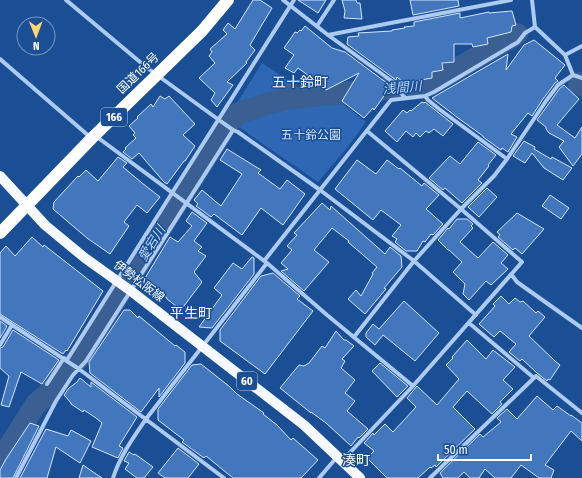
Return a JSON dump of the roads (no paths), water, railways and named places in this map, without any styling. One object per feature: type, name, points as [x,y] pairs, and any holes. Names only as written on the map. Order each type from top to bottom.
[{"type":"highway","name":"国道166号","points":[[0,233],[157,74],[202,31],[228,0]]},
{"type":"main road","name":"伊勢松阪線","points":[[0,176],[45,225],[304,425],[360,478]]},
{"type":"street","points":[[66,0],[146,67],[220,121],[320,190],[414,261],[476,315]]},
{"type":"street","points":[[283,0],[393,82],[405,98]]},
{"type":"street","points":[[47,384],[66,360],[172,193],[220,121],[294,0]]},
{"type":"street","points":[[317,26],[334,0]]},
{"type":"street","points":[[328,35],[511,0]]},
{"type":"street","points":[[532,0],[535,27],[565,55],[573,75],[582,78]]},
{"type":"street","points":[[113,478],[116,468],[128,445],[146,419],[320,190],[391,100],[425,96],[434,92],[518,42],[525,33],[535,27]]},
{"type":"street","points":[[565,55],[582,46]]},
{"type":"street","points":[[0,59],[94,137],[266,262],[414,386]]},
{"type":"street","points":[[354,337],[414,261],[461,208],[494,176],[558,85],[573,75]]},
{"type":"street","points":[[425,96],[439,109],[506,159]]},
{"type":"street","points":[[16,478],[56,401],[73,374],[86,361],[233,130]]},
{"type":"street","points":[[318,478],[340,459],[414,386],[522,262],[461,208],[367,131]]},
{"type":"street","points":[[511,274],[517,282],[582,328]]},
{"type":"street","points":[[0,317],[78,368],[224,478]]},
{"type":"street","points":[[469,323],[534,378],[536,376],[582,413]]},
{"type":"street","points":[[0,344],[12,325]]},
{"type":"street","points":[[430,478],[534,378]]},
{"type":"waterway","name":"愛宕川","points":[[0,461],[36,404],[53,389],[67,368],[77,360],[227,124],[239,113],[266,104],[292,98],[429,85],[517,34]]},
{"type":"district","name":"五十鈴町","points":[[300,82]]},
{"type":"district","name":"平生町","points":[[191,313]]},
{"type":"district","name":"湊町","points":[[356,460]]},
{"type":"water label","name":"浅間川","points":[[402,87]]},
{"type":"park label","name":"五十鈴公園","points":[[311,135]]}]
